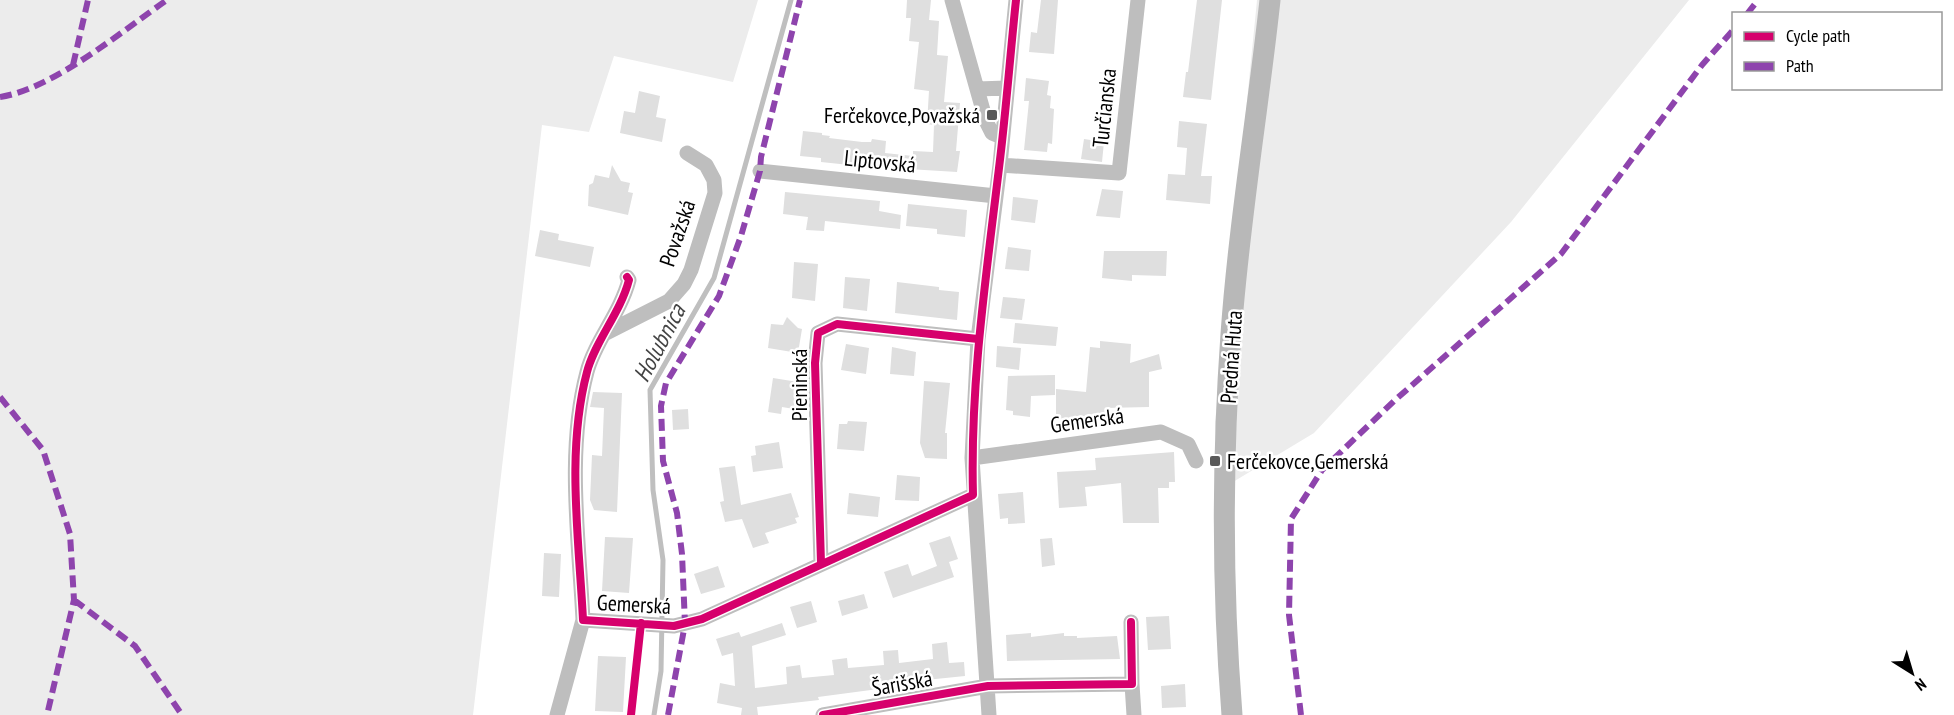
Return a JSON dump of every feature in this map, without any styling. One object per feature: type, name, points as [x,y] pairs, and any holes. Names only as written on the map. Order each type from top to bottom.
[{"type":"main road","name":"Predná Huta","points":[[1232,715],[1226,642],[1225,525],[1230,344],[1270,0]]},
{"type":"street","points":[[952,0],[989,128],[1002,137]]},
{"type":"street","points":[[989,715],[972,458],[978,339],[1000,165],[1016,0]]},
{"type":"street","name":"Turčianska","points":[[1000,165],[1119,173],[1138,0]]},
{"type":"street","points":[[977,89],[1006,88]]},
{"type":"street","name":"Považská","points":[[606,333],[669,302],[684,284],[691,270],[715,187],[706,165],[687,153]]},
{"type":"street","name":"Liptovská","points":[[760,171],[996,196]]},
{"type":"street","name":"Gemerská","points":[[557,715],[583,620],[575,456],[587,371],[624,297],[629,280],[627,277]]},
{"type":"street","name":"Pieninská","points":[[821,563],[815,363],[818,333],[837,324],[978,339]]},
{"type":"street","name":"Gemerská","points":[[972,458],[1161,432],[1188,444],[1196,461]]},
{"type":"street","name":"Gemerská","points":[[583,620],[674,626],[702,620],[821,563],[974,495]]},
{"type":"street","points":[[1131,622],[1134,715]]},
{"type":"street","name":"Šarišská","points":[[823,715],[988,686],[1132,684]]},
{"type":"shaded area","points":[[0,0],[758,0],[733,82],[614,56],[589,132],[542,125],[473,715],[0,715]]},
{"type":"shaded area","points":[[1257,0],[1689,0],[1511,222],[1314,433],[1218,491],[1215,423]]},
{"type":"building","points":[[907,0],[931,0],[929,20],[939,21],[937,55],[948,56],[944,102],[960,103],[956,151],[960,151],[957,172],[859,166],[821,162],[821,158],[800,156],[803,131],[822,133],[822,135],[830,136],[829,138],[862,142],[871,142],[872,139],[886,141],[885,153],[913,156],[913,151],[933,152],[934,125],[927,124],[929,91],[914,89],[919,42],[909,41],[911,18],[906,18]]},
{"type":"building","points":[[1041,0],[1058,0],[1054,54],[1029,52],[1031,32],[1037,33]]},
{"type":"building","points":[[1197,0],[1222,0],[1211,100],[1183,97]]},
{"type":"building","points":[[1026,78],[1049,81],[1047,95],[1051,96],[1050,108],[1054,109],[1052,144],[1048,143],[1047,152],[1024,150],[1029,101],[1024,101]]},
{"type":"building","points":[[639,91],[660,96],[656,117],[666,119],[662,142],[620,133],[624,111],[635,113]]},
{"type":"building","points":[[1179,121],[1207,124],[1201,176],[1212,176],[1210,204],[1166,200],[1168,174],[1185,175],[1187,148],[1177,147]]},
{"type":"building","points":[[1084,139],[1104,142],[1102,162],[1081,159]]},
{"type":"building","points":[[612,165],[621,181],[630,183],[628,192],[633,193],[628,215],[588,206],[589,185],[593,183],[595,175],[609,178]]},
{"type":"building","points":[[1102,189],[1123,191],[1120,218],[1096,216]]},
{"type":"building","points":[[785,192],[880,201],[879,211],[901,215],[900,229],[825,221],[824,231],[806,230],[808,217],[783,214]]},
{"type":"building","points":[[1013,197],[1038,200],[1035,223],[1011,220]]},
{"type":"building","points":[[908,204],[967,210],[965,237],[937,234],[937,229],[906,226]]},
{"type":"building","points":[[540,230],[559,234],[558,240],[594,247],[590,267],[535,256]]},
{"type":"building","points":[[1008,247],[1031,250],[1029,271],[1005,269]]},
{"type":"building","points":[[1104,251],[1167,251],[1166,276],[1132,275],[1132,281],[1102,278]]},
{"type":"building","points":[[794,262],[818,264],[815,301],[792,298]]},
{"type":"building","points":[[845,277],[870,279],[867,311],[843,308]]},
{"type":"building","points":[[897,282],[959,292],[957,320],[895,313]]},
{"type":"building","points":[[1003,297],[1025,299],[1022,320],[1000,318]]},
{"type":"building","points":[[787,317],[802,329],[798,353],[768,348],[771,324],[783,325]]},
{"type":"building","points":[[1015,323],[1058,327],[1056,346],[1013,343]]},
{"type":"building","points":[[1100,341],[1131,344],[1130,363],[1159,354],[1162,369],[1149,372],[1149,407],[1105,408],[1104,418],[1092,418],[1091,420],[1056,418],[1056,389],[1086,392],[1090,347],[1100,348]]},
{"type":"building","points":[[846,344],[869,348],[866,374],[841,370]]},
{"type":"building","points":[[997,346],[1021,348],[1019,370],[996,367]]},
{"type":"building","points":[[892,347],[916,352],[914,376],[890,374]]},
{"type":"building","points":[[1055,375],[1055,395],[1031,396],[1030,417],[1013,415],[1013,411],[1006,410],[1008,376]]},
{"type":"building","points":[[773,378],[798,382],[794,409],[782,407],[781,414],[768,412]]},
{"type":"building","points":[[924,381],[950,383],[945,433],[947,433],[947,459],[925,458],[920,443]]},
{"type":"building","points":[[593,392],[622,393],[617,512],[594,510],[590,500],[592,455],[602,456],[604,408],[590,407]]},
{"type":"building","points":[[688,409],[689,429],[673,430],[672,410]]},
{"type":"building","points":[[848,421],[867,422],[864,451],[837,449],[839,424],[847,424]]},
{"type":"building","points":[[779,442],[783,468],[753,472],[751,456],[756,455],[755,446]]},
{"type":"building","points":[[1174,452],[1175,482],[1169,482],[1169,488],[1158,488],[1159,523],[1123,523],[1121,483],[1085,487],[1087,506],[1059,508],[1057,472],[1096,470],[1095,458]]},
{"type":"building","points":[[735,466],[741,505],[791,493],[799,517],[795,518],[797,523],[765,533],[769,543],[753,548],[742,519],[725,522],[720,502],[724,501],[719,468]]},
{"type":"building","points":[[897,475],[920,477],[919,501],[895,500]]},
{"type":"building","points":[[1023,492],[1025,523],[1008,524],[1008,518],[1000,519],[998,494]]},
{"type":"building","points":[[849,493],[880,497],[878,517],[847,514]]},
{"type":"building","points":[[950,536],[958,559],[949,562],[954,577],[893,598],[884,572],[908,564],[912,576],[937,566],[929,543]]},
{"type":"building","points":[[605,537],[633,538],[629,593],[602,591]]},
{"type":"building","points":[[1052,538],[1055,565],[1042,567],[1040,539]]},
{"type":"building","points":[[544,553],[561,554],[559,597],[542,596]]},
{"type":"building","points":[[718,566],[725,587],[701,594],[694,574]]},
{"type":"building","points":[[864,594],[868,608],[842,616],[838,601]]},
{"type":"building","points":[[811,601],[817,622],[797,628],[790,607]]},
{"type":"building","points":[[1169,616],[1171,649],[1148,650],[1146,617]]},
{"type":"building","points":[[782,623],[786,635],[752,646],[755,688],[787,684],[786,667],[800,665],[802,678],[834,675],[832,660],[847,658],[848,668],[884,665],[883,651],[898,650],[899,663],[933,659],[932,644],[947,642],[949,663],[964,662],[965,676],[916,681],[916,684],[818,697],[819,700],[757,707],[758,715],[741,715],[742,708],[717,703],[720,683],[735,686],[733,653],[722,656],[716,639],[739,632],[741,637]]},
{"type":"building","points":[[1031,633],[1031,637],[1064,633],[1064,636],[1077,636],[1077,638],[1117,636],[1120,659],[1007,661],[1006,635]]},
{"type":"building","points":[[598,656],[626,657],[623,712],[595,711]]},
{"type":"building","points":[[1185,684],[1186,707],[1162,708],[1161,686]]},
{"type":"waterway","name":"Holubnica","points":[[654,715],[661,671],[663,560],[653,490],[650,390],[714,278],[791,0]]},
{"type":"marked path","points":[[73,65],[88,0]]},
{"type":"marked path","points":[[0,97],[21,92],[64,71],[167,0]]},
{"type":"marked path","points":[[668,715],[685,624],[682,554],[677,513],[663,461],[661,406],[666,383],[719,296],[741,236],[760,171],[761,157],[800,0]]},
{"type":"marked path","points":[[1749,12],[1758,0]]},
{"type":"marked path","points":[[1301,715],[1289,615],[1291,519],[1322,470],[1394,401],[1561,254],[1702,65],[1732,31]]},
{"type":"marked path","points":[[0,397],[43,450],[70,534],[74,600],[47,715]]},
{"type":"marked path","points":[[74,600],[135,646],[182,715]]},
{"type":"cycle path","points":[[627,277],[629,280],[620,304],[596,349],[587,372],[577,433],[575,464],[577,527],[583,620],[674,626],[702,619],[973,495],[976,372],[1016,0]]},
{"type":"cycle path","points":[[821,563],[815,363],[818,333],[837,324],[978,339]]},
{"type":"cycle path","points":[[823,715],[988,686],[1132,684],[1131,622]]},
{"type":"cycle path","points":[[631,715],[641,623]]},
{"type":"place","name":"Ferčekovce,Považská","points":[[992,115]]},
{"type":"place","name":"Ferčekovce,Gemerská","points":[[1215,461]]}]
